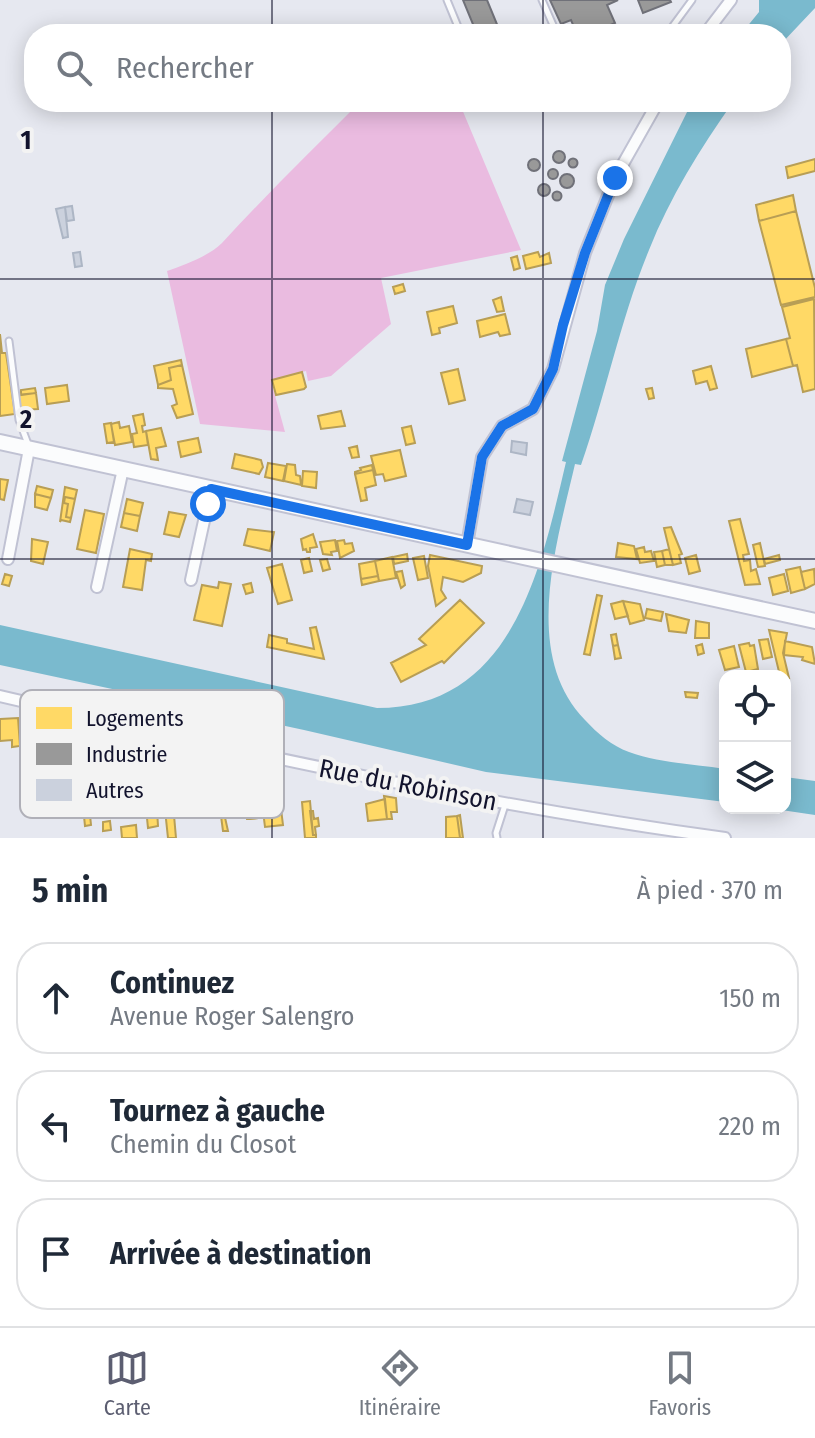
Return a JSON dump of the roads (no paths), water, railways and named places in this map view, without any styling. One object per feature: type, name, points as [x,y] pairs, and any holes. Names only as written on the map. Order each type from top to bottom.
[{"type":"main road","points":[[0,442],[815,621]]},
{"type":"street","points":[[713,24],[731,0]]},
{"type":"street","points":[[467,545],[482,457],[502,426],[533,409],[553,369],[585,253],[615,178],[652,112]]},
{"type":"street","points":[[8,559],[29,449]]},
{"type":"street","points":[[97,587],[123,469]]},
{"type":"street","points":[[191,580],[211,489]]},
{"type":"street","name":"Rue du Robinson","points":[[0,696],[20,701]]},
{"type":"street","name":"Rue du Robinson","points":[[284,760],[505,804],[725,838]]},
{"type":"lane","points":[[447,0],[457,24]]},
{"type":"lane","points":[[542,0],[553,24]]},
{"type":"lane","points":[[674,24],[692,0]]},
{"type":"lane","points":[[9,341],[19,420],[29,449]]},
{"type":"lane","points":[[497,838],[505,804]]},
{"type":"water","points":[[759,0],[815,0],[815,8],[791,33],[791,24],[749,24],[759,12]]},
{"type":"water","points":[[687,112],[726,112],[676,192],[639,276],[581,465],[575,464],[553,562],[549,597],[549,631],[554,663],[565,693],[585,720],[605,739],[640,756],[719,768],[719,801],[486,772],[284,726],[284,690],[117,690],[0,665],[0,625],[377,708],[423,702],[460,684],[490,658],[513,625],[531,586],[556,503],[566,462],[562,461],[597,331],[605,285],[624,239]]},
{"type":"water","points":[[791,778],[815,781],[815,815],[791,811]]}]
